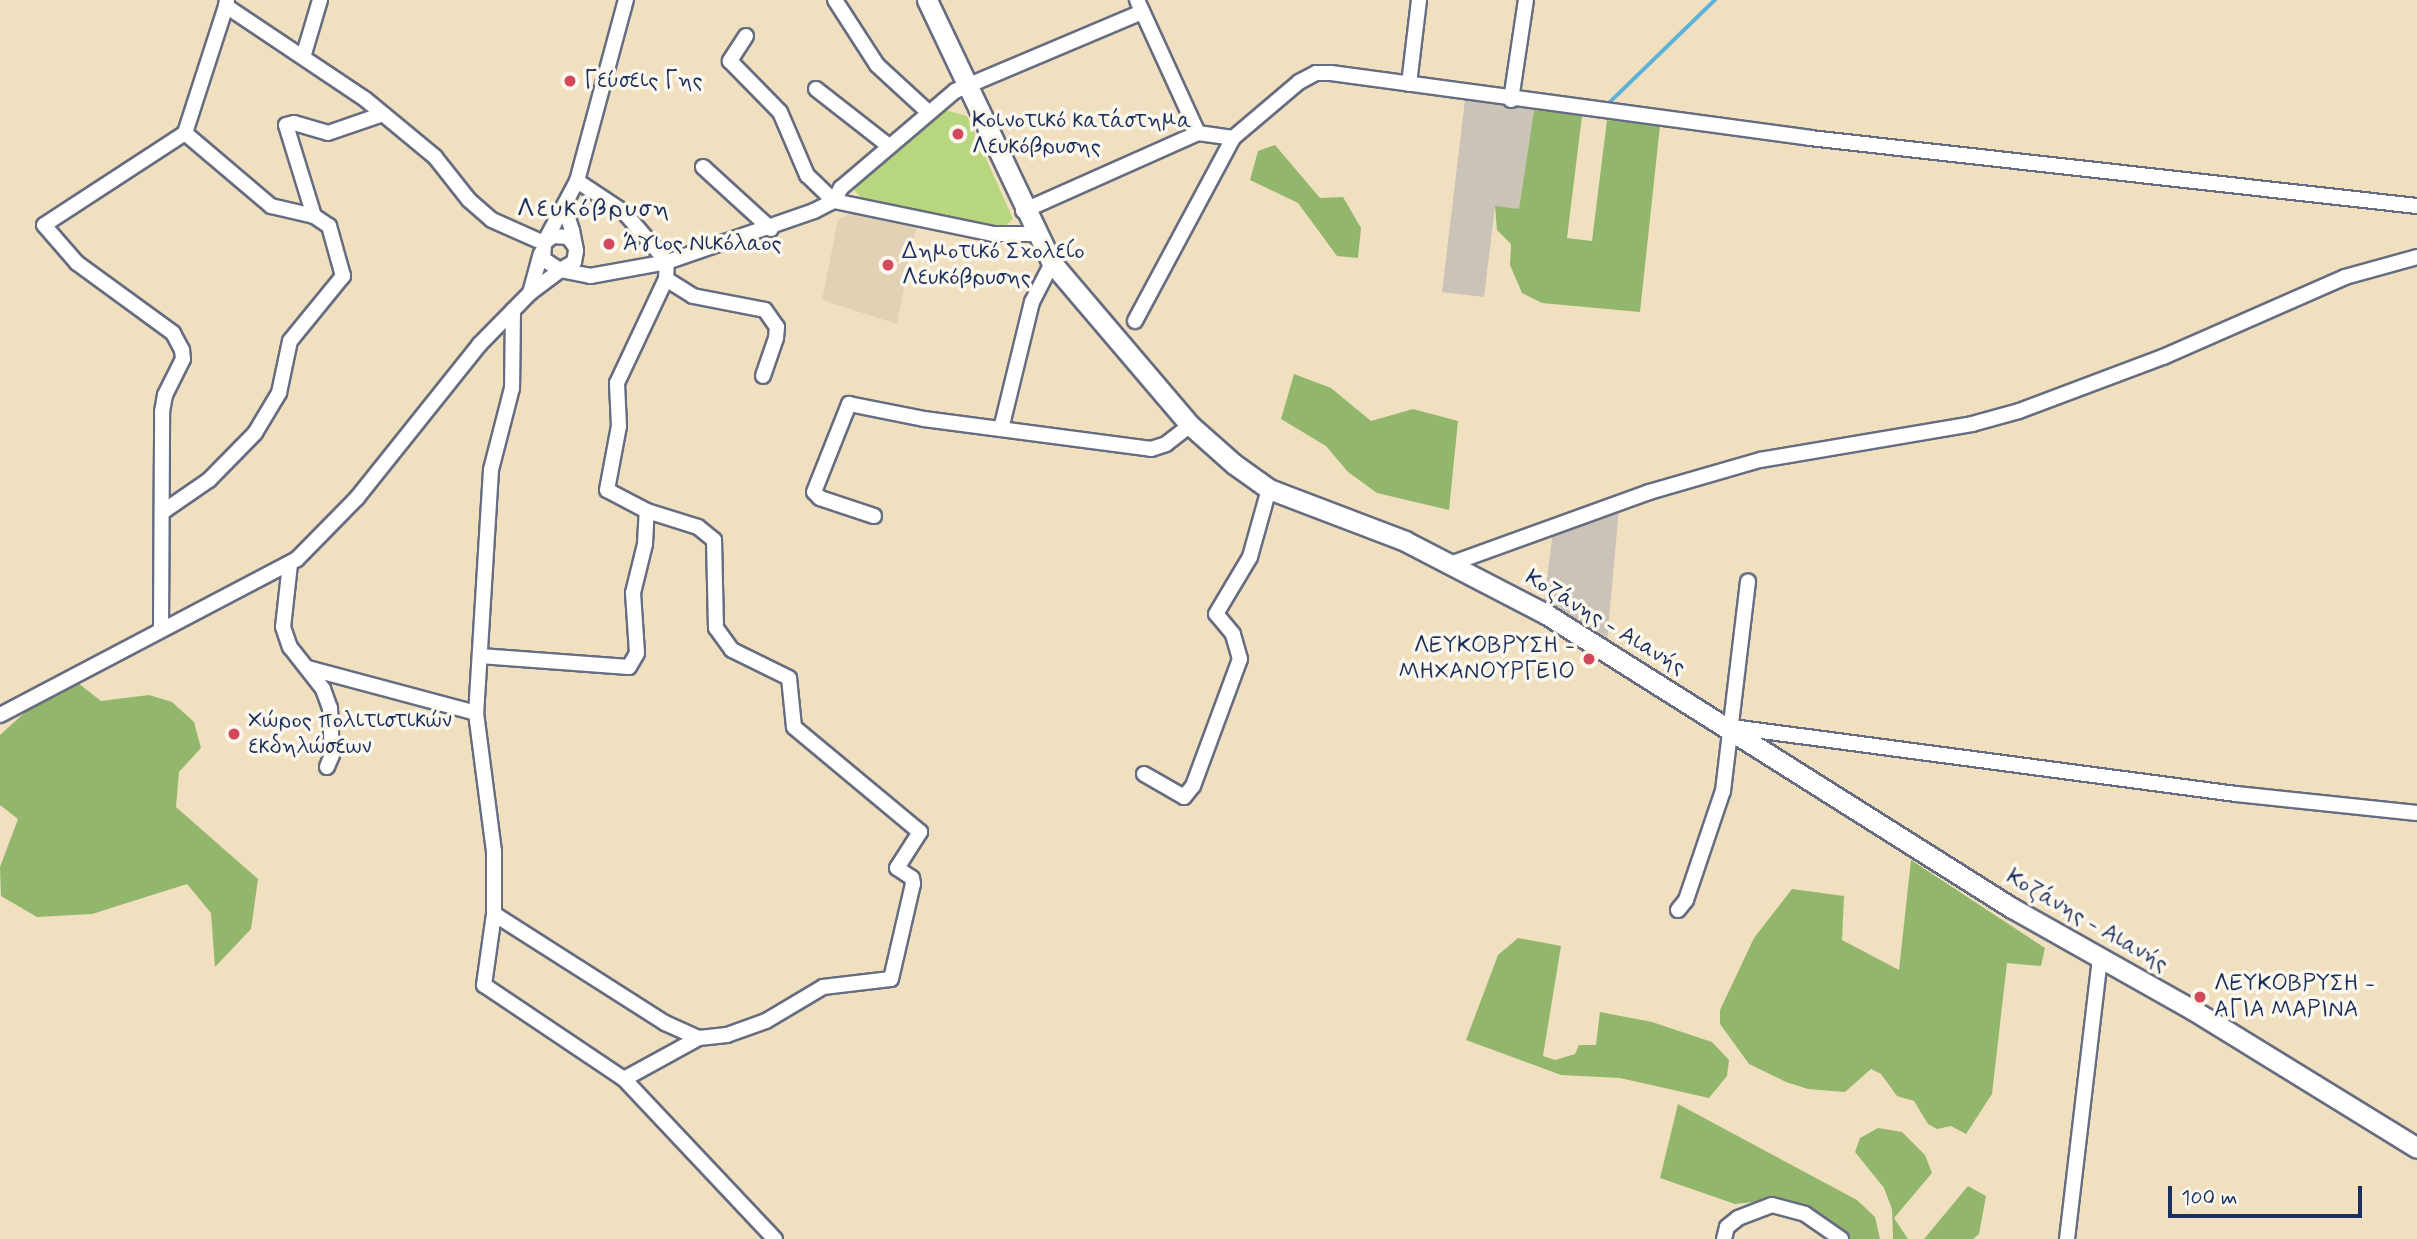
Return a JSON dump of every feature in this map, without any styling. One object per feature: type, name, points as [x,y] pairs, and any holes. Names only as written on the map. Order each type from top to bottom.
[{"type":"main road","name":"Κοζάνης - Αιανής","points":[[927,0],[1023,211],[1052,263],[1190,425],[1269,489],[1453,563],[1546,614],[1731,727],[2003,902],[2100,957],[2417,1148]]},
{"type":"street","points":[[304,54],[320,0]]},
{"type":"street","points":[[530,293],[543,248],[577,181],[626,0]]},
{"type":"street","points":[[835,0],[877,65],[927,111]]},
{"type":"street","points":[[1409,84],[1419,0]]},
{"type":"street","points":[[1511,100],[1526,0]]},
{"type":"street","points":[[161,629],[164,511],[159,494],[162,412],[165,395],[183,359],[179,341],[77,262],[44,225],[185,133],[227,3],[304,54],[383,114],[435,157],[468,200],[492,220],[543,248]]},
{"type":"street","points":[[543,248],[545,264],[560,270],[610,274],[667,262],[771,229],[834,201],[927,111],[967,85],[1140,6],[1198,133]]},
{"type":"street","points":[[746,36],[730,61],[780,112],[807,175],[834,201],[993,234],[1035,234]]},
{"type":"street","points":[[1135,321],[1233,138],[1299,82],[1316,73],[1511,100],[2417,206]]},
{"type":"street","points":[[816,89],[889,146]]},
{"type":"street","points":[[314,216],[286,125],[295,123],[328,133],[383,114]]},
{"type":"street","points":[[164,511],[209,480],[255,433],[278,393],[290,341],[343,276],[329,226],[314,216],[271,206],[185,133]]},
{"type":"street","points":[[1023,211],[1198,133],[1233,138]]},
{"type":"street","points":[[703,167],[771,229]]},
{"type":"street","points":[[577,181],[624,212],[667,262],[666,279],[617,383],[619,426],[607,490],[647,511],[698,527],[715,540],[716,628],[732,650],[789,678],[794,727],[920,832],[897,868],[912,878],[913,884],[891,979],[823,987],[747,1029],[699,1038],[624,1079]]},
{"type":"street","points":[[565,209],[576,248],[579,273]]},
{"type":"street","points":[[543,248],[558,235],[576,248]]},
{"type":"street","points":[[0,715],[290,564],[357,498],[447,383],[513,310],[530,293],[574,262],[576,248]]},
{"type":"street","points":[[1453,563],[1649,492],[1760,460],[2007,414],[2163,357],[2356,273],[2417,257]]},
{"type":"street","points":[[1002,429],[1032,302],[1052,263]]},
{"type":"street","points":[[666,279],[693,296],[765,310],[776,327],[776,338],[763,376]]},
{"type":"street","points":[[513,310],[512,388],[491,470],[476,713],[494,851],[494,914],[484,985],[624,1079],[775,1239]]},
{"type":"street","points":[[874,516],[820,498],[814,492],[849,404],[1002,429],[1151,449],[1166,444],[1190,425]]},
{"type":"street","points":[[1144,774],[1184,797],[1193,786],[1240,659],[1233,634],[1216,614],[1250,557],[1269,489]]},
{"type":"street","points":[[480,656],[629,667],[637,653],[633,593],[645,544],[647,511]]},
{"type":"street","points":[[290,564],[283,627],[290,647],[323,689],[333,723],[332,754],[327,767]]},
{"type":"street","points":[[1678,910],[1686,900],[1712,832],[1723,791],[1748,581]]},
{"type":"street","points":[[308,668],[476,713]]},
{"type":"street","points":[[1731,727],[2236,794],[2417,813]]},
{"type":"street","points":[[494,914],[556,949],[665,1023],[699,1038]]},
{"type":"street","points":[[2067,1239],[2100,957]]},
{"type":"street","points":[[1724,1239],[1727,1227],[1738,1218],[1772,1205],[1805,1214],[1841,1239]]},
{"type":"shaded area","points":[[1465,100],[1534,110],[1519,210],[1495,207],[1484,297],[1442,292]]},
{"type":"shaded area","points":[[858,211],[917,223],[897,324],[822,300],[838,219]]},
{"type":"shaded area","points":[[1619,509],[1607,642],[1544,602],[1553,531]]},
{"type":"green space","points":[[945,110],[967,116],[1013,219],[1003,228],[860,197],[855,191],[854,185]]},
{"type":"green space","points":[[1534,110],[1582,116],[1567,238],[1592,241],[1607,120],[1660,126],[1640,312],[1542,303],[1522,293],[1510,265],[1511,244],[1497,230],[1495,206],[1519,209]]},
{"type":"green space","points":[[1275,145],[1320,198],[1343,197],[1361,228],[1358,258],[1337,256],[1298,203],[1250,180],[1258,151]]},
{"type":"green space","points":[[1294,374],[1331,388],[1371,421],[1413,409],[1458,421],[1449,510],[1377,493],[1348,472],[1326,446],[1281,419]]},
{"type":"green space","points":[[78,683],[101,701],[149,695],[172,702],[194,722],[201,748],[179,772],[176,807],[258,879],[251,929],[215,967],[211,913],[187,884],[92,914],[37,917],[1,896],[0,867],[18,819],[0,805],[0,735],[32,706]]},
{"type":"green space","points":[[1911,860],[2045,948],[2041,966],[2007,963],[1992,1094],[1966,1134],[1951,1126],[1937,1129],[1928,1124],[1914,1101],[1897,1096],[1881,1074],[1871,1069],[1845,1092],[1808,1089],[1786,1082],[1749,1064],[1720,1024],[1720,1010],[1754,938],[1792,889],[1844,896],[1842,940],[1899,970]]},
{"type":"green space","points":[[1518,938],[1561,946],[1543,1056],[1555,1060],[1575,1054],[1579,1045],[1596,1045],[1600,1012],[1652,1022],[1712,1042],[1729,1060],[1727,1076],[1709,1098],[1620,1078],[1561,1075],[1466,1040],[1498,955]]},
{"type":"green space","points":[[1678,1104],[1857,1200],[1875,1217],[1880,1239],[1850,1239],[1817,1211],[1786,1199],[1735,1204],[1660,1178]]},
{"type":"green space","points":[[1878,1128],[1902,1132],[1925,1155],[1932,1173],[1894,1218],[1908,1239],[1893,1239],[1892,1209],[1884,1188],[1855,1152],[1860,1138]]},
{"type":"green space","points":[[1968,1186],[1986,1196],[1979,1234],[1973,1239],[1924,1239]]},
{"type":"waterway","points":[[1606,106],[1715,0]]},
{"type":"place","name":"Γεύσεις Γης","points":[[570,81]]},
{"type":"place","name":"Κοινοτικό κατάστημα Λευκόβρυσης","points":[[958,134]]},
{"type":"place","name":"Άγιος Νικόλαος","points":[[609,244]]},
{"type":"place","name":"Δημοτικό Σχολείο Λευκόβρυσης","points":[[888,265]]},
{"type":"place","name":"ΛΕΥΚΟΒΡΥΣΗ - ΜΗΧΑΝΟΥΡΓΕΙΟ","points":[[1589,659]]},
{"type":"place","name":"Χώρος πολιτιστικών εκδηλώσεων","points":[[234,734]]},
{"type":"place","name":"ΛΕΥΚΟΒΡΥΣΗ - ΑΓΙΑ ΜΑΡΙΝΑ","points":[[2200,997]]},
{"type":"district","name":"Λευκόβρυση","points":[[594,210]]}]
